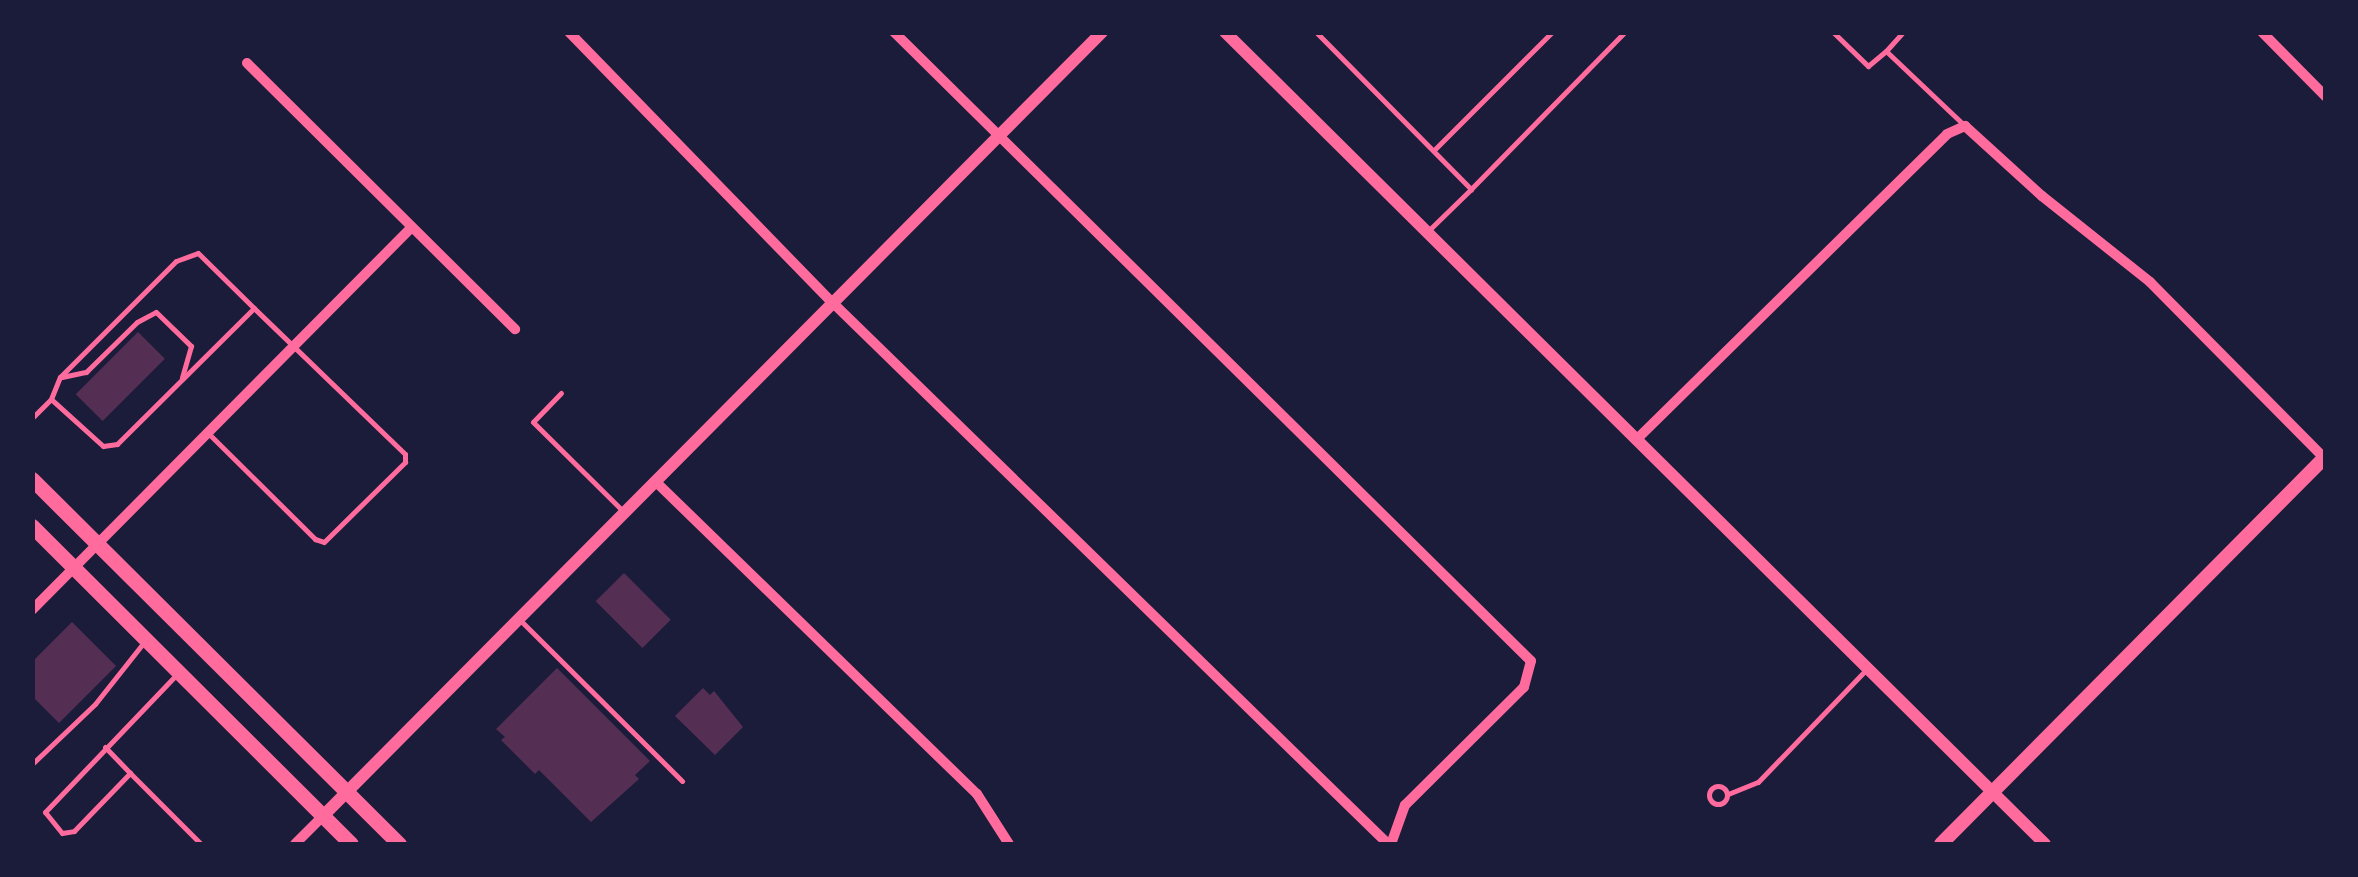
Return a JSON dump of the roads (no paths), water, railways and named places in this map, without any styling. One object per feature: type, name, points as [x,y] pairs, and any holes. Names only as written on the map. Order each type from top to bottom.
[{"type":"main road","points":[[1941,844],[2325,457]]},
{"type":"main road","points":[[32,479],[399,844]]},
{"type":"main road","points":[[32,526],[351,844]]},
{"type":"street","points":[[569,32],[832,302],[1390,844],[1405,805],[1524,686],[1531,662],[894,32]]},
{"type":"street","points":[[295,844],[1102,32]]},
{"type":"street","points":[[1224,32],[2045,844]]},
{"type":"street","points":[[2262,32],[2326,96]]},
{"type":"street","points":[[247,63],[515,329]]},
{"type":"street","points":[[1636,440],[1947,134],[1965,126],[2042,196],[2150,282],[2325,457]]},
{"type":"street","points":[[32,610],[410,228]]},
{"type":"street","points":[[655,481],[977,794],[1009,844]]},
{"type":"lane","points":[[1316,32],[1471,188]]},
{"type":"lane","points":[[1433,151],[1552,32]]},
{"type":"lane","points":[[1427,233],[1624,32]]},
{"type":"lane","points":[[1832,32],[1868,66],[1903,32]]},
{"type":"lane","points":[[1886,51],[1965,126]]},
{"type":"lane","points":[[32,418],[51,399],[60,378],[176,260],[198,253],[405,454],[405,462],[324,542],[315,540],[208,433]]},
{"type":"lane","points":[[51,399],[103,446],[117,444],[254,308]]},
{"type":"lane","points":[[60,378],[86,372],[138,322],[156,312],[191,346],[181,381]]},
{"type":"lane","points":[[560,393],[532,422],[624,512]]},
{"type":"lane","points":[[519,618],[682,781]]},
{"type":"lane","points":[[32,764],[95,704],[131,664],[146,639]]},
{"type":"lane","points":[[1728,794],[1758,782],[1867,668]]},
{"type":"lane","points":[[130,773],[74,831],[62,834],[52,824],[45,808],[179,672]]},
{"type":"lane","points":[[105,747],[202,844]]}]
